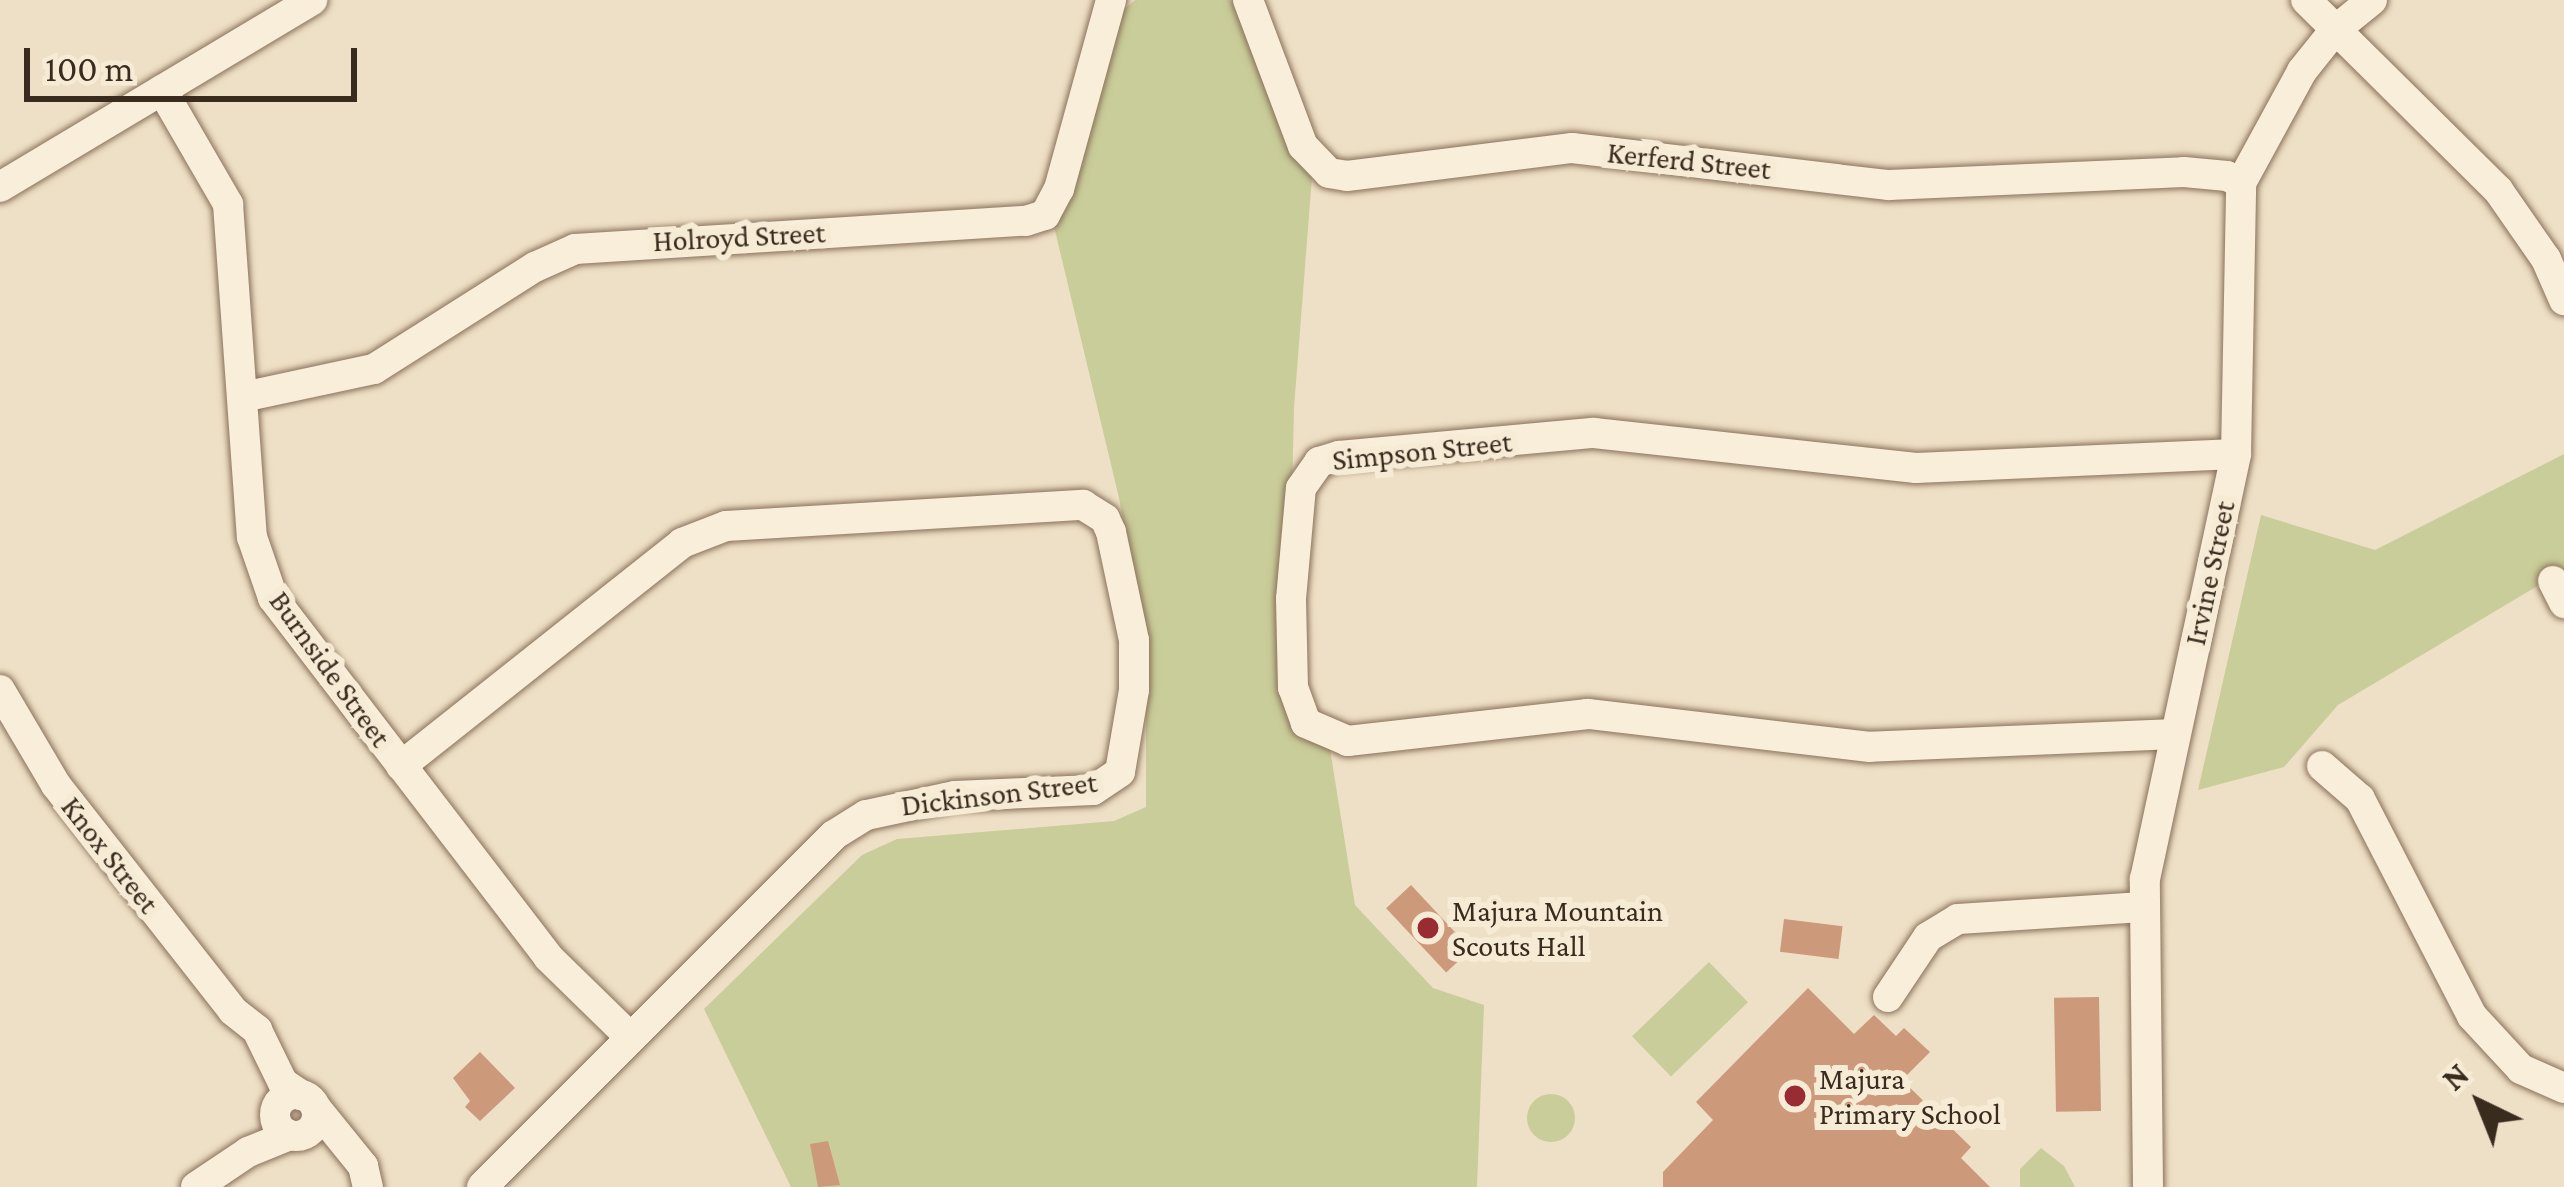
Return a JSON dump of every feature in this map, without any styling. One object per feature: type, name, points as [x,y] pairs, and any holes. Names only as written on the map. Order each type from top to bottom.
[{"type":"street","points":[[0,187],[312,0]]},
{"type":"street","name":"Holroyd Street","points":[[243,397],[374,369],[535,267],[575,249],[1026,221],[1045,215],[1059,189],[1111,0]]},
{"type":"street","name":"Kerferd Street","points":[[1248,0],[1304,146],[1329,173],[1347,176],[1572,148],[1889,185],[2184,172],[2228,176],[2242,183]]},
{"type":"street","points":[[2306,0],[2498,190],[2546,259],[2564,300]]},
{"type":"street","name":"Irvine Street","points":[[2148,1187],[2144,907],[2175,734],[2236,454],[2242,183],[2302,70],[2334,31],[2372,0]]},
{"type":"street","name":"Burnside Street","points":[[162,90],[229,204],[252,537],[260,568],[294,628],[548,957],[631,1038]]},
{"type":"street","name":"Simpson Street","points":[[2175,734],[1870,747],[1588,714],[1348,741],[1306,723],[1293,688],[1291,599],[1301,488],[1319,461],[1340,457],[1594,433],[1916,469],[2236,454]]},
{"type":"street","name":"Dickinson Street","points":[[400,766],[682,543],[726,526],[1048,505],[1083,505],[1105,519],[1134,640],[1132,713],[1120,772],[1093,790],[955,796],[892,805],[866,815],[834,836],[482,1187]]},
{"type":"street","name":"Knox Street","points":[[0,690],[56,785],[233,1011],[293,1116],[366,1187]]},
{"type":"street","points":[[2322,766],[2360,799],[2472,1016],[2521,1069],[2564,1088]]},
{"type":"street","points":[[1888,997],[1928,937],[1958,919],[2144,907]]},
{"type":"street","points":[[196,1187],[293,1116]]},
{"type":"green space","points":[[1135,0],[1230,0],[1240,10],[1293,149],[1312,177],[1294,408],[1287,715],[1330,749],[1355,905],[1433,988],[1484,1005],[1477,1187],[791,1187],[704,1009],[862,855],[897,839],[1114,821],[1146,807],[1146,651],[1119,498],[1052,218],[1122,11]]},
{"type":"green space","points":[[2564,454],[2564,570],[2338,705],[2284,767],[2198,790],[2261,515],[2375,550]]},
{"type":"green space","points":[[1709,962],[1748,1002],[1671,1077],[1632,1036]]},
{"type":"green space","points":[[1551,1094],[1568,1101],[1575,1118],[1568,1135],[1551,1142],[1534,1135],[1527,1118],[1534,1101]]},
{"type":"green space","points":[[2041,1148],[2064,1166],[2075,1187],[2020,1187],[2020,1169]]},
{"type":"building","name":"Majura Mountain Scouts Hall","points":[[1411,885],[1471,949],[1446,973],[1386,908]]},
{"type":"building","points":[[1784,919],[1843,926],[1839,959],[1780,952]]},
{"type":"building","points":[[1808,988],[1854,1034],[1874,1015],[1896,1036],[1904,1028],[1930,1052],[1902,1080],[1971,1147],[1961,1158],[1990,1187],[1663,1187],[1663,1172],[1713,1120],[1696,1102]]},
{"type":"building","points":[[2099,997],[2101,1111],[2056,1112],[2054,998]]},
{"type":"building","points":[[480,1052],[515,1088],[480,1121],[465,1107],[470,1101],[453,1078]]},
{"type":"building","points":[[828,1141],[840,1185],[818,1187],[810,1144]]},
{"type":"place","name":"Majura Mountain Scouts Hall","points":[[1428,928]]},
{"type":"place","name":"Majura Primary School","points":[[1795,1096]]}]
